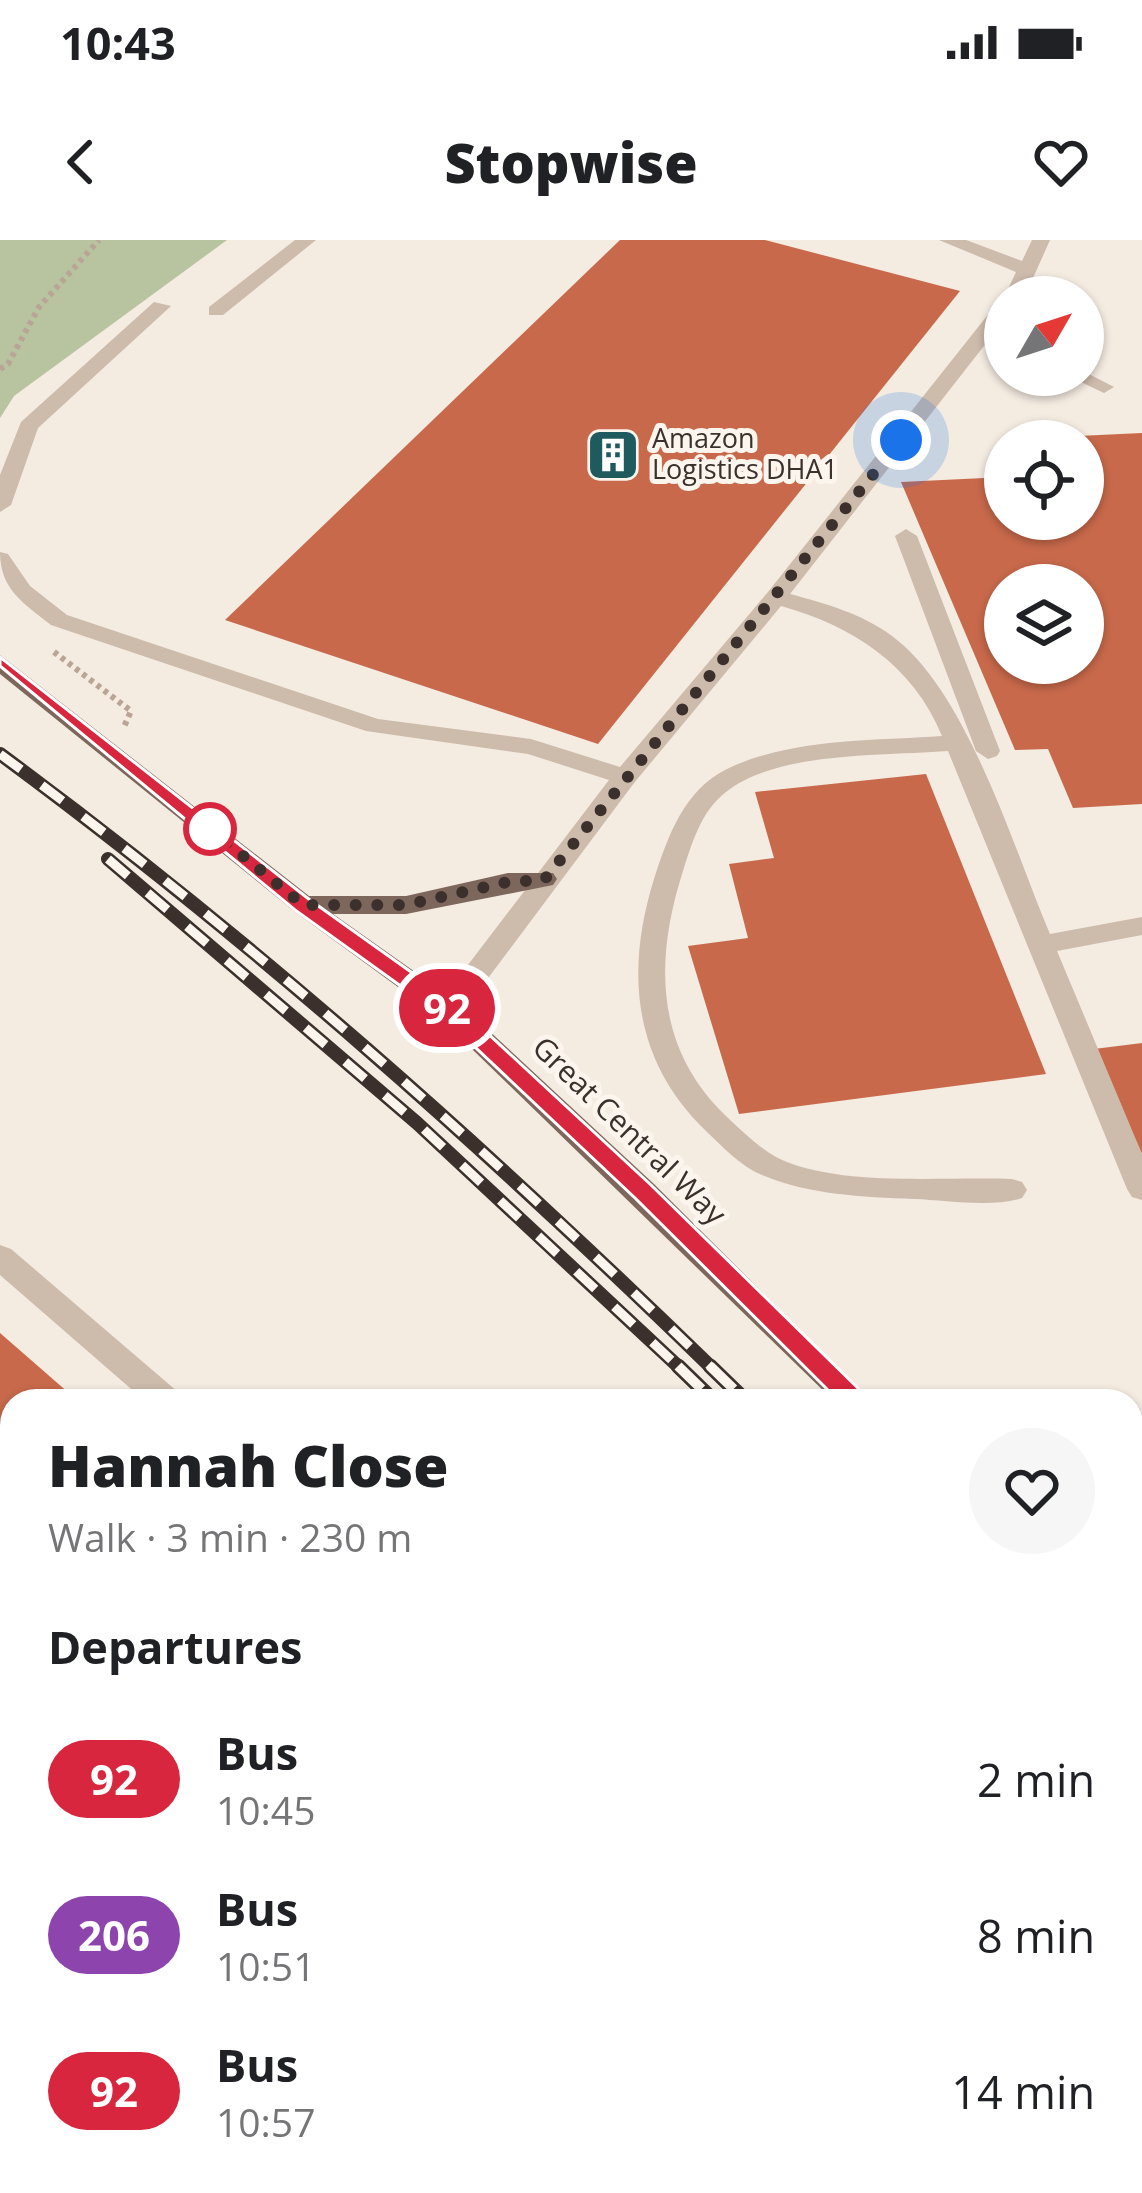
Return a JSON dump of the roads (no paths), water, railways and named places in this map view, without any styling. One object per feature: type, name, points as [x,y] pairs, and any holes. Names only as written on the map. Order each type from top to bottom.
[{"type":"main road","name":"Great Central Way","points":[[0,662],[303,905],[449,1010],[843,1389]]},
{"type":"main road","points":[[303,905],[406,905],[508,882],[544,880]]},
{"type":"street","points":[[217,311],[307,240]]},
{"type":"street","points":[[948,240],[1029,270]]},
{"type":"street","points":[[1025,276],[1041,240]]},
{"type":"street","points":[[0,505],[28,426],[161,306]]},
{"type":"street","points":[[449,1010],[625,777],[776,597],[984,334]]},
{"type":"street","points":[[977,344],[984,346]]},
{"type":"street","points":[[906,536],[914,636],[1142,1189]]},
{"type":"street","points":[[0,559],[22,591],[58,620],[375,726],[531,747],[625,777]]},
{"type":"street","points":[[776,597],[914,636],[988,752]]},
{"type":"street","points":[[957,742],[800,758],[746,769],[719,783],[689,817],[657,906],[646,990],[655,1040],[702,1114],[765,1164],[808,1180],[1012,1190]]},
{"type":"street","points":[[1043,944],[1142,926]]},
{"type":"street","points":[[0,1257],[153,1389]]},
{"type":"railway","points":[[0,754],[187,898],[367,1049],[713,1369]]},
{"type":"railway","points":[[108,859],[417,1123],[681,1369]]},
{"type":"railway","points":[[678,1366],[702,1389]]},
{"type":"railway","points":[[710,1366],[734,1389]]},
{"type":"place","name":"Amazon Logistics DHA1","points":[[613,455]]}]
